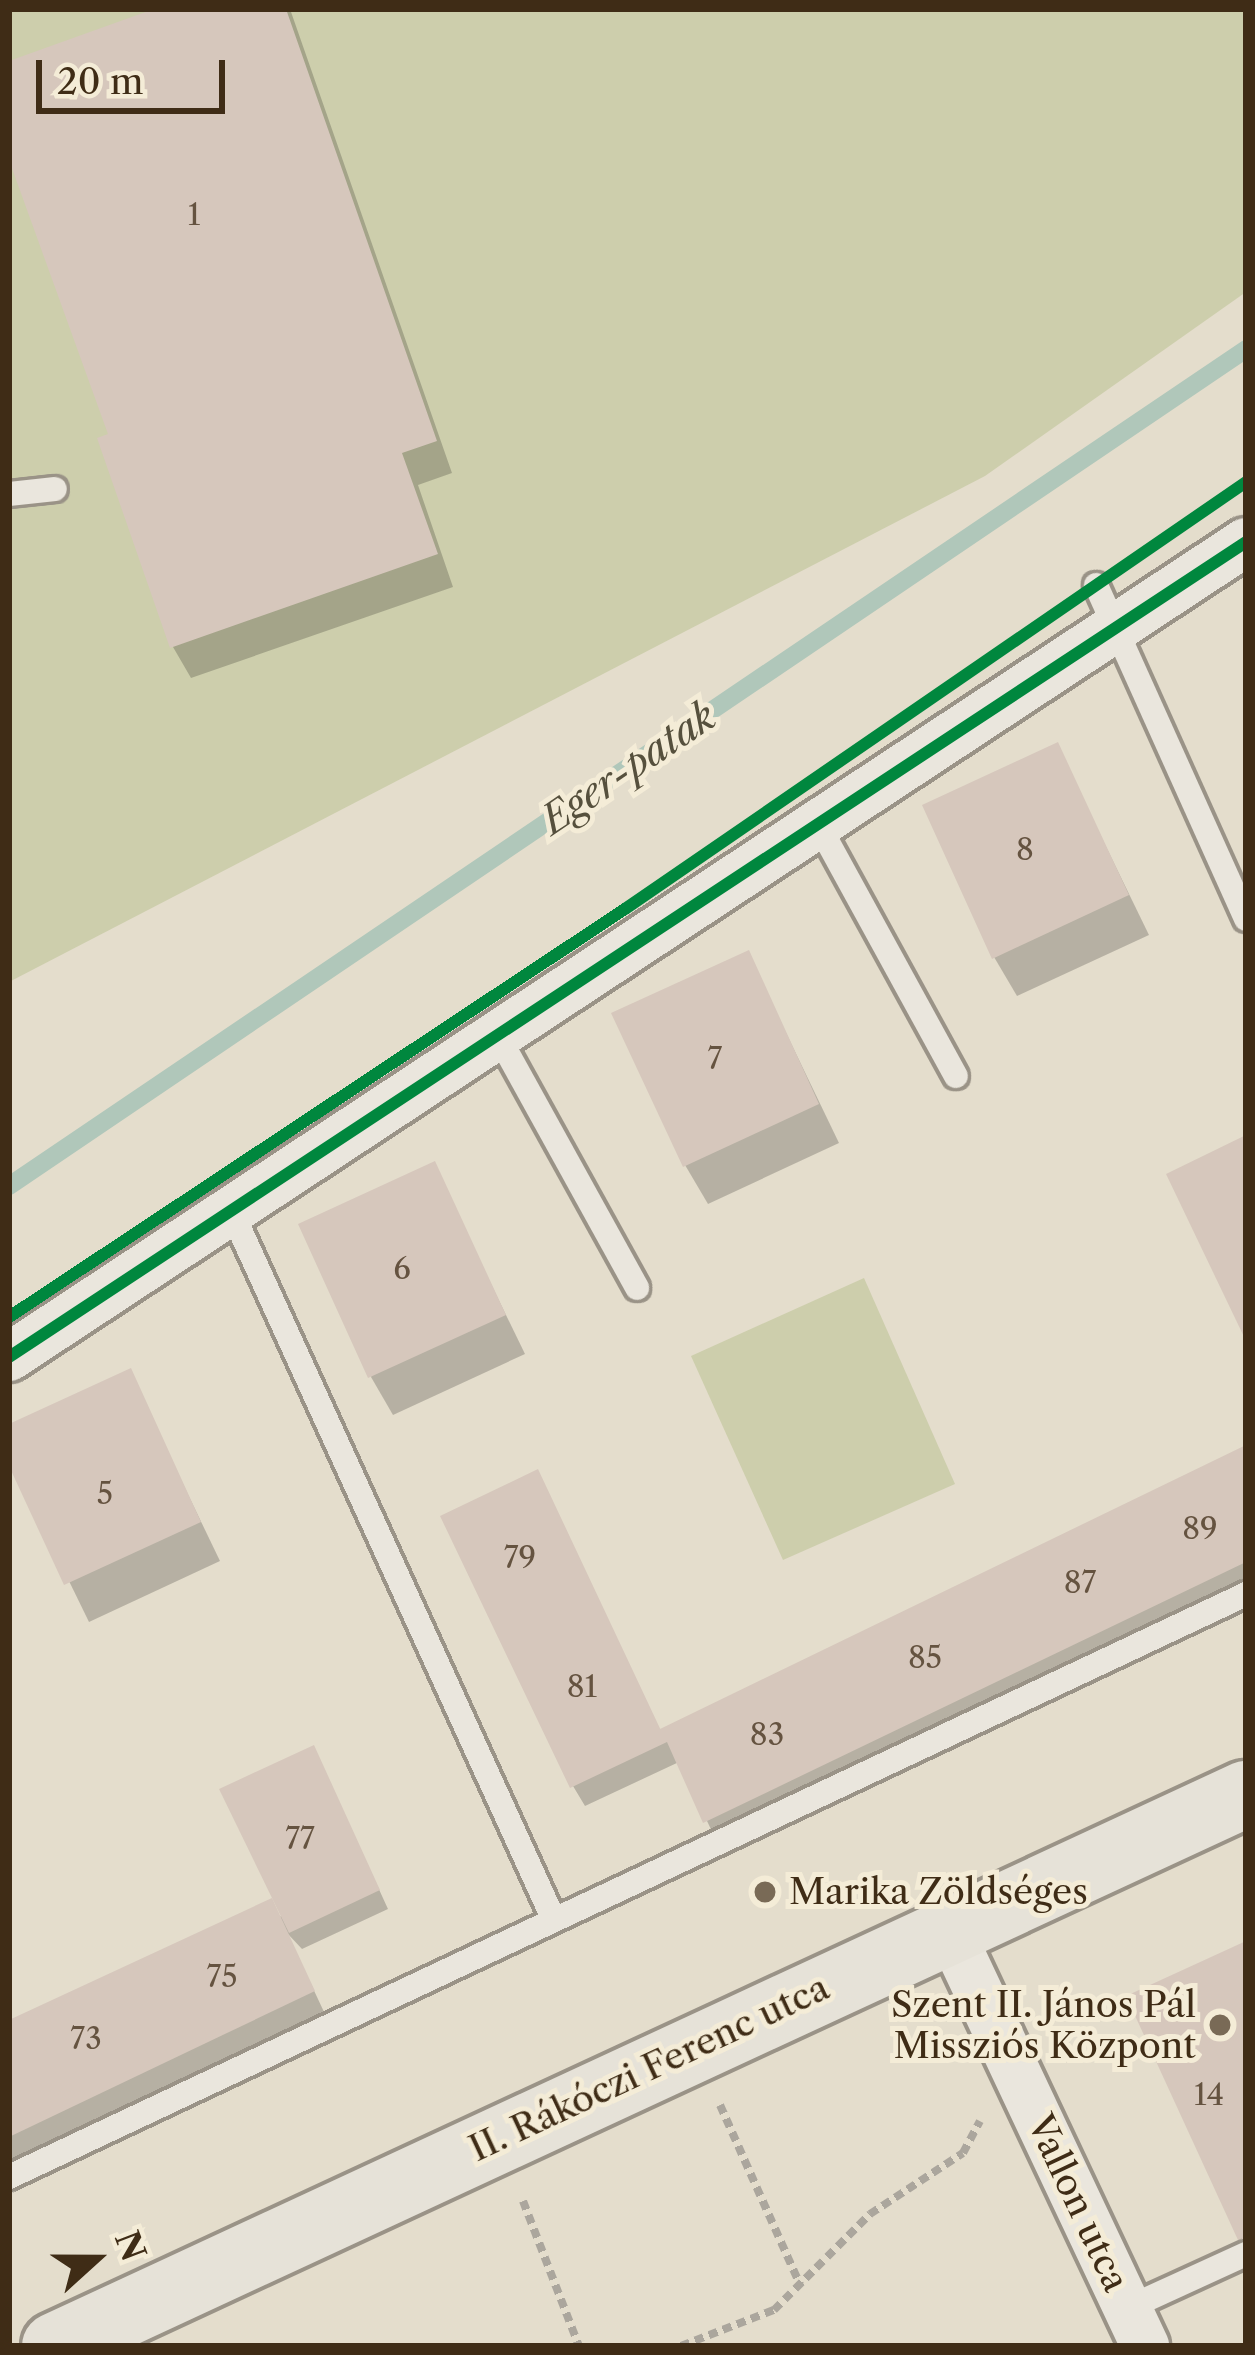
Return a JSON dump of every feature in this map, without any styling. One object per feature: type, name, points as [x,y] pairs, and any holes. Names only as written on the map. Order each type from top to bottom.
[{"type":"main road","name":"II. Rákóczi Ferenc utca","points":[[55,2346],[694,2045],[1246,1794]]},
{"type":"street","points":[[9,1357],[230,1208],[1119,631],[1246,542]]},
{"type":"street","name":"Vallon utca","points":[[950,1929],[1136,2327]]},
{"type":"lane","points":[[9,494],[55,489]]},
{"type":"lane","points":[[1096,585],[1246,919]]},
{"type":"lane","points":[[819,826],[956,1076]]},
{"type":"lane","points":[[497,1034],[637,1288]]},
{"type":"lane","points":[[230,1208],[553,1918]]},
{"type":"lane","points":[[9,2177],[1246,1594]]},
{"type":"lane","points":[[1136,2327],[1246,2254]]},
{"type":"path","points":[[694,2045],[800,2285]]},
{"type":"path","points":[[681,2346],[774,2310],[870,2213],[963,2153],[1011,2060]]},
{"type":"path","points":[[498,2138],[579,2346]]},
{"type":"green space","points":[[9,9],[1246,9],[1246,292],[985,476],[9,982]]},
{"type":"green space","points":[[864,1278],[955,1484],[783,1560],[691,1356]]},
{"type":"building","points":[[154,9],[286,9],[437,441],[402,453],[438,554],[170,648],[97,438],[108,434],[9,160],[9,61]]},
{"type":"building","points":[[1058,742],[1129,895],[992,959],[922,805]]},
{"type":"building","points":[[749,950],[819,1104],[683,1167],[611,1013]]},
{"type":"building","points":[[1246,1135],[1246,1341],[1166,1174]]},
{"type":"building","points":[[435,1161],[506,1315],[368,1378],[298,1224]]},
{"type":"building","points":[[131,1368],[201,1522],[64,1585],[9,1466],[9,1424]]},
{"type":"building","points":[[1246,1445],[1246,1562],[703,1823],[667,1742],[570,1788],[440,1516],[538,1469],[660,1729]]},
{"type":"building","points":[[314,1745],[380,1890],[289,1933],[219,1789]]},
{"type":"building","points":[[272,1898],[315,1991],[9,2137],[9,2020]]},
{"type":"building","points":[[1246,1941],[1246,2238],[1238,2240],[1126,1996]]},
{"type":"waterway","name":"Eger-patak","points":[[9,1186],[1246,349]]},
{"type":"cycle path","points":[[9,1317],[625,909],[1246,482]]},
{"type":"cycle path","points":[[9,1357],[1246,542]]},
{"type":"place","name":"Marika Zöldséges","points":[[765,1892]]},
{"type":"place","name":"Szent II. János Pál Missziós Központ","points":[[1220,2025]]}]
